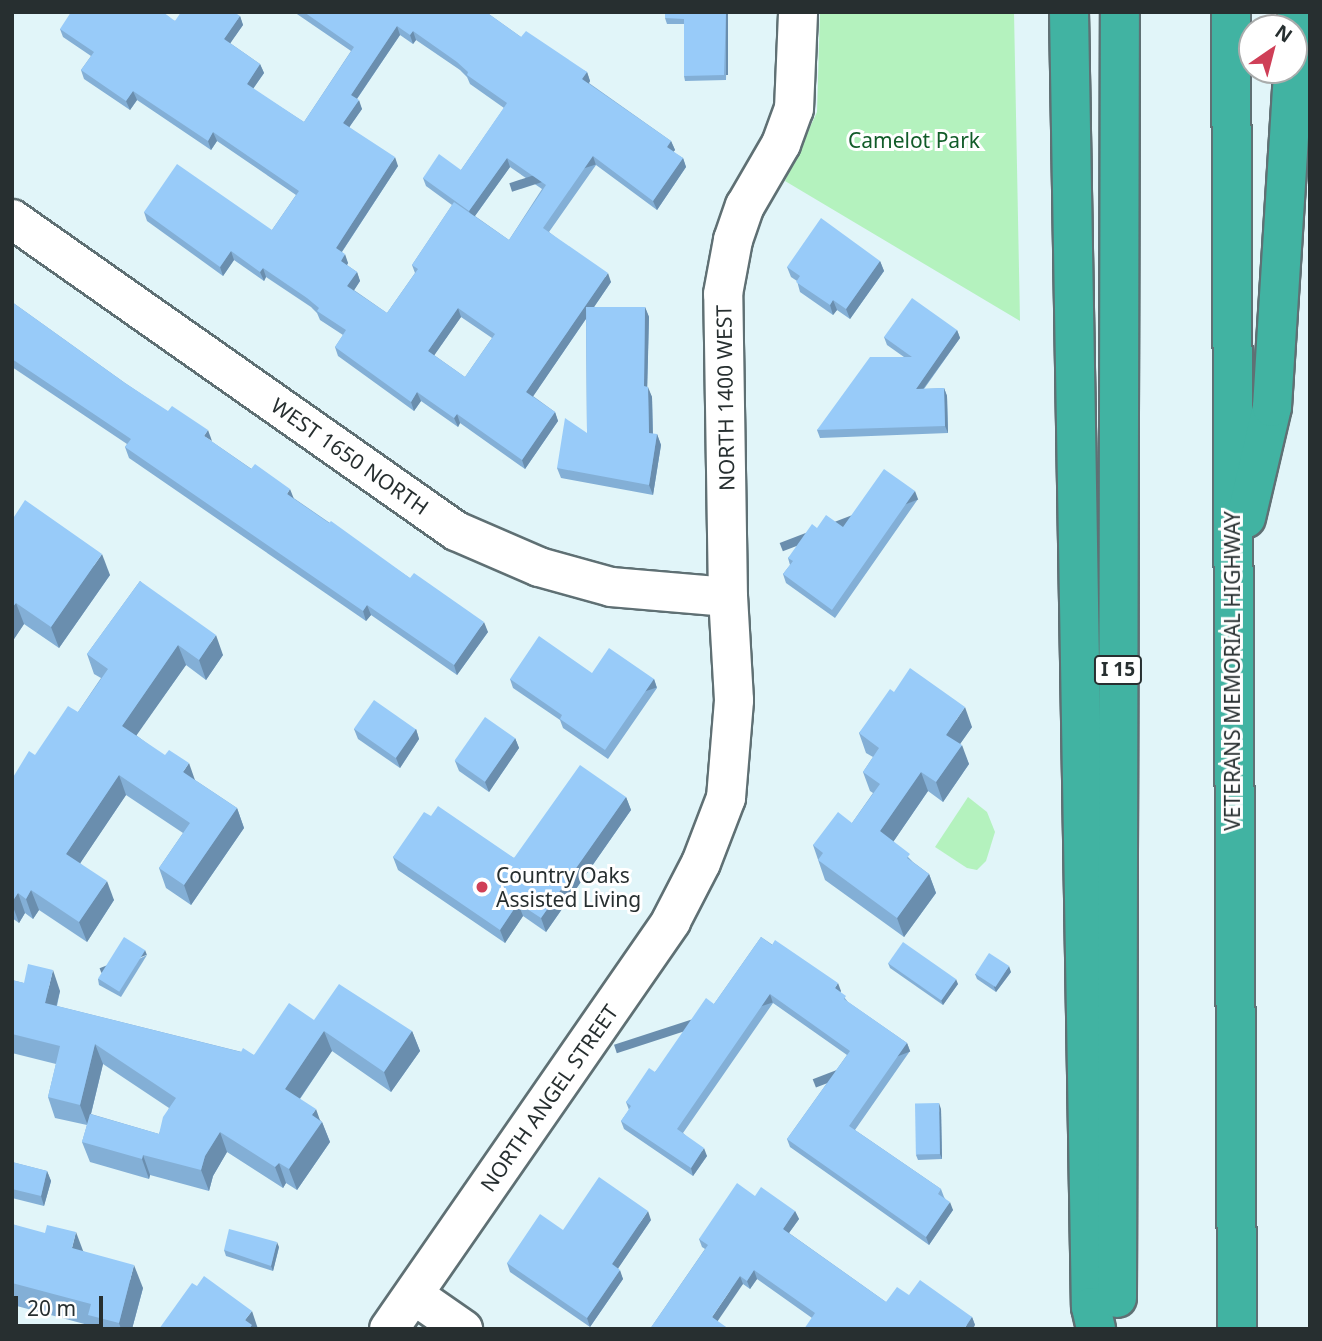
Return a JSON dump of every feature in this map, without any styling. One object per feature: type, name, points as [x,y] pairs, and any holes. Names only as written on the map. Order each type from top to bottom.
[{"type":"highway","points":[[1069,12],[1091,1307],[1096,1329]]},
{"type":"highway","name":"I 15","points":[[1117,1329],[1120,12]]},
{"type":"highway","name":"VETERANS MEMORIAL HIGHWAY","points":[[1231,12],[1231,581],[1237,1329]]},
{"type":"highway","points":[[1231,581],[1272,407],[1292,84]]},
{"type":"street","name":"NORTH 1400 WEST","points":[[726,797],[734,699],[728,597],[723,294],[733,240],[745,206],[781,144],[794,109],[798,12]]},
{"type":"street","name":"WEST 1650 NORTH","points":[[12,219],[456,531],[539,567],[611,587],[728,597]]},
{"type":"street","name":"NORTH ANGEL STREET","points":[[390,1329],[671,920],[701,863],[726,797]]},
{"type":"street","points":[[414,1295],[463,1329]]},
{"type":"green space","name":"Camelot Park","points":[[820,12],[1014,12],[1020,321],[785,181],[817,112]]},
{"type":"green space","points":[[968,797],[987,812],[995,832],[986,861],[977,870],[967,868],[935,847]]},
{"type":"building","points":[[71,12],[163,12],[175,21],[181,12],[234,12],[240,16],[224,39],[260,64],[247,84],[304,122],[354,47],[304,12],[486,12],[521,37],[526,31],[587,72],[582,79],[671,141],[667,147],[683,158],[653,201],[593,156],[543,228],[608,273],[526,392],[555,412],[522,460],[457,414],[454,418],[417,392],[411,402],[335,347],[346,330],[317,311],[319,308],[307,298],[263,268],[260,272],[231,251],[220,267],[144,212],[177,164],[272,230],[299,191],[213,132],[208,141],[133,91],[126,101],[81,70],[94,52],[60,29]],"holes":[[[397,26],[410,35],[413,31],[457,62],[468,72],[467,75],[507,103],[461,170],[439,154],[423,178],[469,211],[507,158],[546,185],[509,240],[454,202],[412,265],[418,269],[387,313],[347,286],[357,272],[341,261],[345,254],[336,248],[395,157],[343,123],[359,100],[351,95]],[[458,308],[495,334],[465,377],[428,351]]]},
{"type":"building","points":[[665,12],[726,12],[724,75],[684,76],[684,19],[665,18]]},
{"type":"building","points":[[821,218],[880,261],[846,309],[833,300],[830,305],[796,282],[800,276],[787,267]]},
{"type":"building","points":[[912,298],[957,330],[916,389],[944,388],[945,426],[817,430],[870,357],[912,357],[884,337]]},
{"type":"building","points":[[12,302],[125,383],[168,411],[172,406],[208,430],[204,436],[251,469],[255,464],[290,489],[287,494],[329,523],[331,521],[410,578],[414,573],[484,622],[454,665],[367,605],[363,611],[125,447],[131,439],[12,359]]},
{"type":"building","points":[[586,307],[645,307],[644,386],[648,387],[649,433],[657,434],[649,485],[557,468],[565,418],[587,433]]},
{"type":"building","points":[[884,469],[915,491],[832,610],[783,574],[793,561],[788,558],[812,524],[817,528],[826,515],[843,527]]},
{"type":"building","points":[[25,500],[102,554],[51,627],[16,603],[12,608],[12,520]]},
{"type":"building","points":[[140,581],[216,635],[199,660],[178,645],[122,726],[165,755],[169,750],[189,763],[183,772],[237,808],[184,885],[159,868],[190,823],[119,775],[66,854],[107,881],[79,922],[31,890],[26,899],[18,893],[12,902],[12,779],[29,751],[35,755],[68,706],[78,712],[108,669],[87,654]]},
{"type":"building","points":[[539,636],[592,673],[609,648],[654,679],[605,750],[560,719],[562,715],[510,679]]},
{"type":"building","points":[[910,668],[965,707],[946,735],[962,745],[936,782],[921,772],[880,831],[910,854],[907,858],[929,874],[897,918],[818,860],[823,853],[813,845],[838,812],[852,823],[880,784],[863,772],[879,748],[859,733],[890,689],[894,692]]},
{"type":"building","points":[[374,700],[416,729],[396,758],[354,729]]},
{"type":"building","points":[[485,717],[515,738],[485,782],[455,760]]},
{"type":"building","points":[[580,765],[626,797],[541,918],[518,903],[500,930],[393,857],[424,812],[431,816],[438,806],[514,858]]},
{"type":"building","points":[[124,937],[145,950],[119,992],[98,979]]},
{"type":"building","points":[[761,937],[772,945],[775,940],[838,983],[835,988],[846,996],[844,999],[907,1043],[849,1126],[941,1189],[938,1194],[950,1202],[926,1237],[787,1139],[850,1051],[770,994],[677,1129],[704,1148],[691,1168],[621,1121],[631,1106],[626,1102],[649,1068],[655,1072],[706,998],[714,1004]]},
{"type":"building","points":[[903,942],[956,979],[941,1001],[888,963]]},
{"type":"building","points":[[989,953],[1009,966],[996,987],[975,974]]},
{"type":"building","points":[[28,964],[53,970],[45,1003],[241,1052],[243,1048],[254,1055],[289,1003],[314,1020],[339,984],[412,1031],[384,1072],[324,1031],[285,1089],[316,1109],[312,1115],[322,1122],[289,1169],[279,1163],[275,1167],[220,1132],[205,1156],[201,1170],[143,1155],[142,1159],[82,1142],[90,1114],[159,1134],[163,1117],[176,1098],[95,1044],[80,1105],[48,1097],[60,1046],[12,1034],[12,980],[24,983]]},
{"type":"building","points":[[915,1103],[939,1103],[940,1154],[916,1154]]},
{"type":"building","points":[[12,1162],[47,1171],[41,1196],[12,1189]]},
{"type":"building","points":[[599,1177],[648,1211],[612,1264],[620,1270],[587,1318],[507,1263],[540,1214],[563,1230]]},
{"type":"building","points":[[737,1183],[755,1196],[761,1187],[795,1211],[783,1229],[886,1302],[897,1287],[909,1295],[920,1280],[972,1317],[964,1329],[804,1329],[815,1313],[754,1270],[747,1281],[740,1276],[712,1317],[729,1329],[650,1329],[708,1245],[699,1239]]},
{"type":"building","points":[[12,1224],[45,1233],[47,1225],[76,1232],[72,1248],[134,1265],[119,1323],[88,1315],[91,1304],[12,1283]]},
{"type":"building","points":[[229,1229],[277,1242],[271,1266],[224,1250]]},
{"type":"building","points":[[204,1276],[252,1311],[245,1320],[252,1325],[249,1329],[159,1329],[192,1283],[197,1286]]},
{"type":"place","name":"Country Oaks Assisted Living","points":[[482,887]]}]
